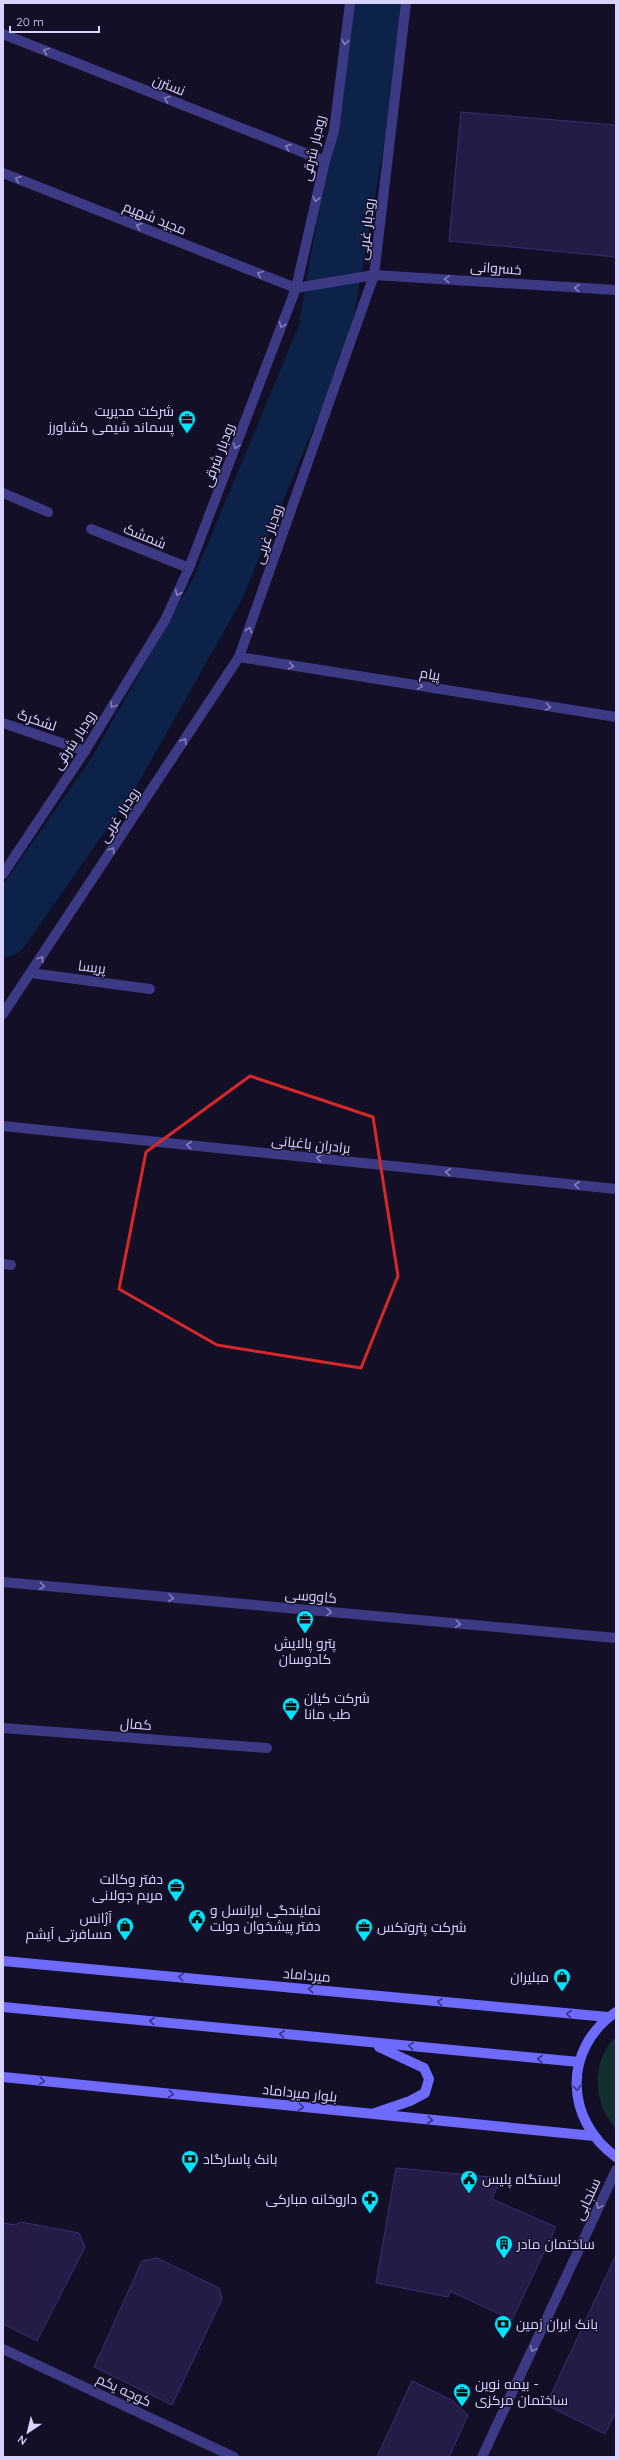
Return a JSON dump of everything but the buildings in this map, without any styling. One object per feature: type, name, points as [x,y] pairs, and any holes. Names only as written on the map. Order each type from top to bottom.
[{"type":"main road","name":"میرداماد","points":[[3,1961],[612,2015]]},
{"type":"main road","points":[[3,2007],[579,2062]]},
{"type":"main road","points":[[612,2015],[595,2030],[586,2043],[579,2062],[576,2086],[580,2109],[594,2136],[603,2147],[616,2157]]},
{"type":"main road","points":[[368,2042],[424,2068],[429,2079],[425,2093],[410,2101],[372,2114]]},
{"type":"main road","name":"بلوار میرداماد","points":[[3,2077],[594,2136]]},
{"type":"street","name":"رودبار شرقی","points":[[3,874],[84,751],[165,620],[189,568],[296,288],[324,161],[334,131],[350,3]]},
{"type":"street","name":"رودبار غربی","points":[[3,1014],[239,657],[374,274],[406,3]]},
{"type":"street","name":"نسترن","points":[[3,34],[324,161]]},
{"type":"street","name":"مجید شهیم","points":[[3,173],[296,288]]},
{"type":"street","name":"خسروانی","points":[[296,288],[374,274],[616,290]]},
{"type":"street","points":[[3,494],[48,512]]},
{"type":"street","name":"شمشک","points":[[91,529],[189,568]]},
{"type":"street","name":"پیام","points":[[239,657],[616,717]]},
{"type":"street","name":"لشکرگ","points":[[3,723],[84,751]]},
{"type":"street","name":"پریسا","points":[[31,973],[150,989]]},
{"type":"street","name":"برادران باغیانی","points":[[3,1126],[616,1189]]},
{"type":"street","name":"کاووسی","points":[[3,1582],[616,1638]]},
{"type":"street","name":"کمال","points":[[3,1728],[267,1748]]},
{"type":"street","name":"سنجابی","points":[[482,2457],[616,2170]]},
{"type":"street","name":"کوچه یکم","points":[[3,2349],[234,2457]]},
{"type":"highlighted area","points":[[250,1076],[373,1117],[398,1276],[361,1368],[217,1345],[119,1289],[146,1152]]},
{"type":"green space","points":[[616,2037],[616,2129],[608,2119],[603,2107],[599,2095],[598,2083],[602,2058]]},
{"type":"waterway","points":[[3,931],[114,772],[218,588],[324,334],[372,60],[377,3]]},
{"type":"place","name":"شرکت مدیریت پسماند شیمی کشاورز","points":[[187,434]]},
{"type":"place","name":"پترو پالایش کادوسان","points":[[305,1634]]},
{"type":"place","name":"شرکت کیان طب مانا","points":[[291,1721]]},
{"type":"place","name":"دفتر وکالت مریم جولانی","points":[[176,1902]]},
{"type":"place","name":"نمایندگی ایرانسل و دفتر پیشخوان دولت","points":[[197,1933]]},
{"type":"place","name":"آژانس مسافرتی آیشم","points":[[125,1941]]},
{"type":"place","name":"شرکت پتروتکس","points":[[364,1942]]},
{"type":"place","name":"مبلیران","points":[[562,1992]]},
{"type":"place","name":"بانک پاسارگاد","points":[[190,2174]]},
{"type":"place","name":"ایستگاه پلیس","points":[[469,2194]]},
{"type":"place","name":"داروخانه مبارکی","points":[[370,2214]]},
{"type":"place","name":"ساختمان مادر","points":[[504,2259]]},
{"type":"place","name":"بانک ایران زمین","points":[[503,2339]]},
{"type":"place","name":"بیمه نوین - ساختمان مرکزی","points":[[462,2407]]}]
